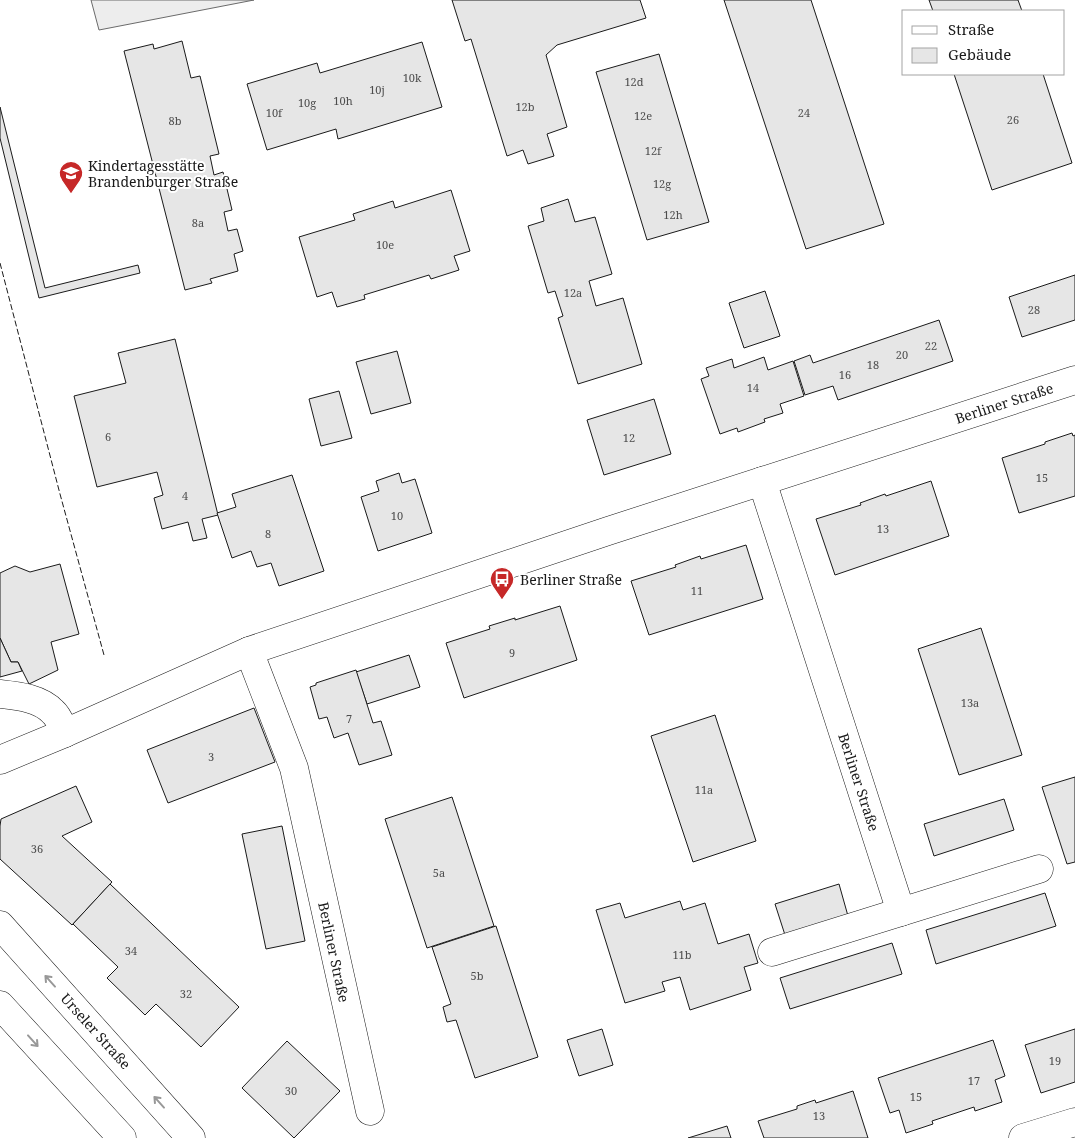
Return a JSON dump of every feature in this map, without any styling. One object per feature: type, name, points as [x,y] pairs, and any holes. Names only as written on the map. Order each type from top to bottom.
[{"type":"street","name":"Berliner Straße","points":[[0,760],[249,651],[762,481],[1075,380]]},
{"type":"street","name":"Berliner Straße","points":[[762,481],[901,912]]},
{"type":"street","name":"Berliner Straße","points":[[249,651],[294,768],[370,1111]]},
{"type":"street","points":[[0,694],[21,696],[40,702],[54,712],[65,733]]},
{"type":"street","points":[[772,952],[1039,869]]},
{"type":"street","name":"Urseler Straße","points":[[0,925],[191,1138]]},
{"type":"street","points":[[0,1005],[122,1138]]},
{"type":"street","points":[[1023,1138],[1075,1122]]},
{"type":"shaded area","points":[[91,0],[254,0],[99,30]]},
{"type":"building","points":[[452,0],[640,0],[646,18],[557,45],[546,55],[567,127],[547,134],[554,156],[528,164],[523,150],[507,156],[471,39],[465,41]]},
{"type":"building","points":[[724,0],[811,0],[884,224],[806,249]]},
{"type":"building","points":[[929,0],[1018,0],[1022,10],[933,10]]},
{"type":"building","points":[[182,41],[191,78],[200,76],[219,154],[210,156],[214,175],[223,172],[232,210],[224,212],[228,231],[237,229],[243,251],[234,254],[238,271],[210,279],[212,283],[185,290],[124,51],[153,44],[154,49]]},
{"type":"building","points":[[422,42],[442,107],[338,139],[336,129],[267,150],[247,84],[317,63],[320,73]]},
{"type":"building","points":[[659,54],[709,222],[647,240],[596,72]]},
{"type":"building","points":[[954,75],[1043,75],[1072,163],[992,190]]},
{"type":"building","points":[[0,107],[45,288],[138,265],[140,273],[39,298],[0,138]]},
{"type":"building","points":[[451,190],[470,251],[454,256],[459,270],[431,279],[429,275],[364,295],[365,299],[337,307],[332,292],[317,297],[299,237],[355,220],[353,214],[393,201],[395,208]]},
{"type":"building","points":[[568,199],[575,222],[595,217],[612,274],[589,281],[596,306],[623,298],[642,364],[578,384],[558,318],[563,316],[555,291],[548,293],[528,226],[544,221],[541,208]]},
{"type":"building","points":[[1075,275],[1075,320],[1022,337],[1009,297]]},
{"type":"building","points":[[765,291],[780,336],[744,348],[729,303]]},
{"type":"building","points":[[939,320],[953,361],[838,400],[833,386],[805,395],[794,361],[810,355],[813,363]]},
{"type":"building","points":[[175,339],[218,515],[202,519],[207,538],[193,541],[188,522],[162,529],[154,498],[163,495],[157,472],[97,487],[74,396],[126,383],[118,353]]},
{"type":"building","points":[[397,351],[411,403],[371,414],[356,362]]},
{"type":"building","points":[[764,357],[768,370],[793,361],[804,396],[780,404],[783,413],[764,419],[765,422],[738,432],[737,428],[720,434],[701,379],[709,376],[706,368],[732,359],[734,368]]},
{"type":"building","points":[[339,391],[352,438],[321,446],[309,399]]},
{"type":"building","points":[[654,399],[671,454],[604,475],[587,420]]},
{"type":"building","points":[[1072,433],[1073,436],[1075,435],[1075,496],[1019,513],[1002,458]]},
{"type":"building","points":[[399,473],[402,483],[415,479],[432,533],[378,551],[361,497],[379,491],[376,481]]},
{"type":"building","points":[[292,475],[324,571],[279,586],[271,563],[257,567],[251,551],[232,558],[217,513],[236,507],[232,494]]},
{"type":"building","points":[[931,481],[949,536],[835,575],[816,519],[861,505],[860,503],[885,494],[886,496]]},
{"type":"building","points":[[746,545],[763,599],[649,635],[631,581],[676,567],[675,565],[700,556],[701,559]]},
{"type":"building","points":[[60,564],[79,634],[51,642],[58,670],[29,684],[18,662],[11,662],[0,638],[0,573],[15,566],[30,572]]},
{"type":"building","points":[[560,606],[577,660],[464,698],[446,643],[490,629],[489,626]]},
{"type":"building","points":[[981,628],[1022,755],[959,775],[918,649]]},
{"type":"building","points":[[0,638],[11,662],[18,662],[22,671],[0,677]]},
{"type":"building","points":[[409,655],[420,687],[367,704],[356,672]]},
{"type":"building","points":[[356,670],[373,723],[381,721],[392,755],[359,765],[348,733],[334,738],[327,717],[319,719],[310,687],[316,685],[316,683]]},
{"type":"building","points":[[254,708],[275,762],[168,803],[147,750]]},
{"type":"building","points":[[715,715],[756,841],[693,862],[651,736]]},
{"type":"building","points":[[1075,777],[1075,862],[1067,864],[1042,787]]},
{"type":"building","points":[[76,786],[92,822],[62,836],[112,882],[72,925],[0,859],[0,826],[1,819]]},
{"type":"building","points":[[452,797],[494,926],[427,948],[385,819]]},
{"type":"building","points":[[1004,799],[1014,830],[934,856],[924,824]]},
{"type":"building","points":[[282,826],[305,941],[266,949],[242,834]]},
{"type":"building","points":[[110,884],[239,1007],[201,1047],[156,1004],[145,1015],[107,978],[118,967],[73,924]]},
{"type":"building","points":[[839,884],[848,916],[785,935],[775,904]]},
{"type":"building","points":[[1045,893],[1056,926],[936,964],[926,930]]},
{"type":"building","points":[[680,901],[683,910],[705,903],[718,944],[749,934],[758,963],[744,967],[751,990],[690,1010],[680,977],[662,982],[665,991],[625,1003],[596,910],[620,903],[625,918]]},
{"type":"building","points":[[496,926],[538,1057],[475,1078],[456,1020],[447,1022],[443,1007],[451,1004],[432,947]]},
{"type":"building","points":[[892,943],[902,974],[790,1009],[780,978]]},
{"type":"building","points":[[602,1029],[613,1065],[579,1076],[567,1040]]},
{"type":"building","points":[[1075,1029],[1075,1082],[1041,1093],[1025,1045]]},
{"type":"building","points":[[993,1040],[1005,1076],[995,1080],[1002,1102],[975,1111],[974,1107],[932,1121],[933,1124],[906,1133],[899,1110],[890,1113],[878,1078]]},
{"type":"building","points":[[287,1041],[340,1091],[294,1138],[242,1088]]},
{"type":"building","points":[[853,1091],[868,1138],[764,1138],[758,1121],[797,1109],[797,1106],[815,1100],[816,1103]]},
{"type":"building","points":[[727,1126],[731,1138],[688,1138]]},
{"type":"fence","points":[[0,263],[104,655]]},
{"type":"place","name":"Kindertagesstätte Brandenburger Straße","points":[[71,194]]},
{"type":"place","name":"Berliner Straße","points":[[502,600]]}]
